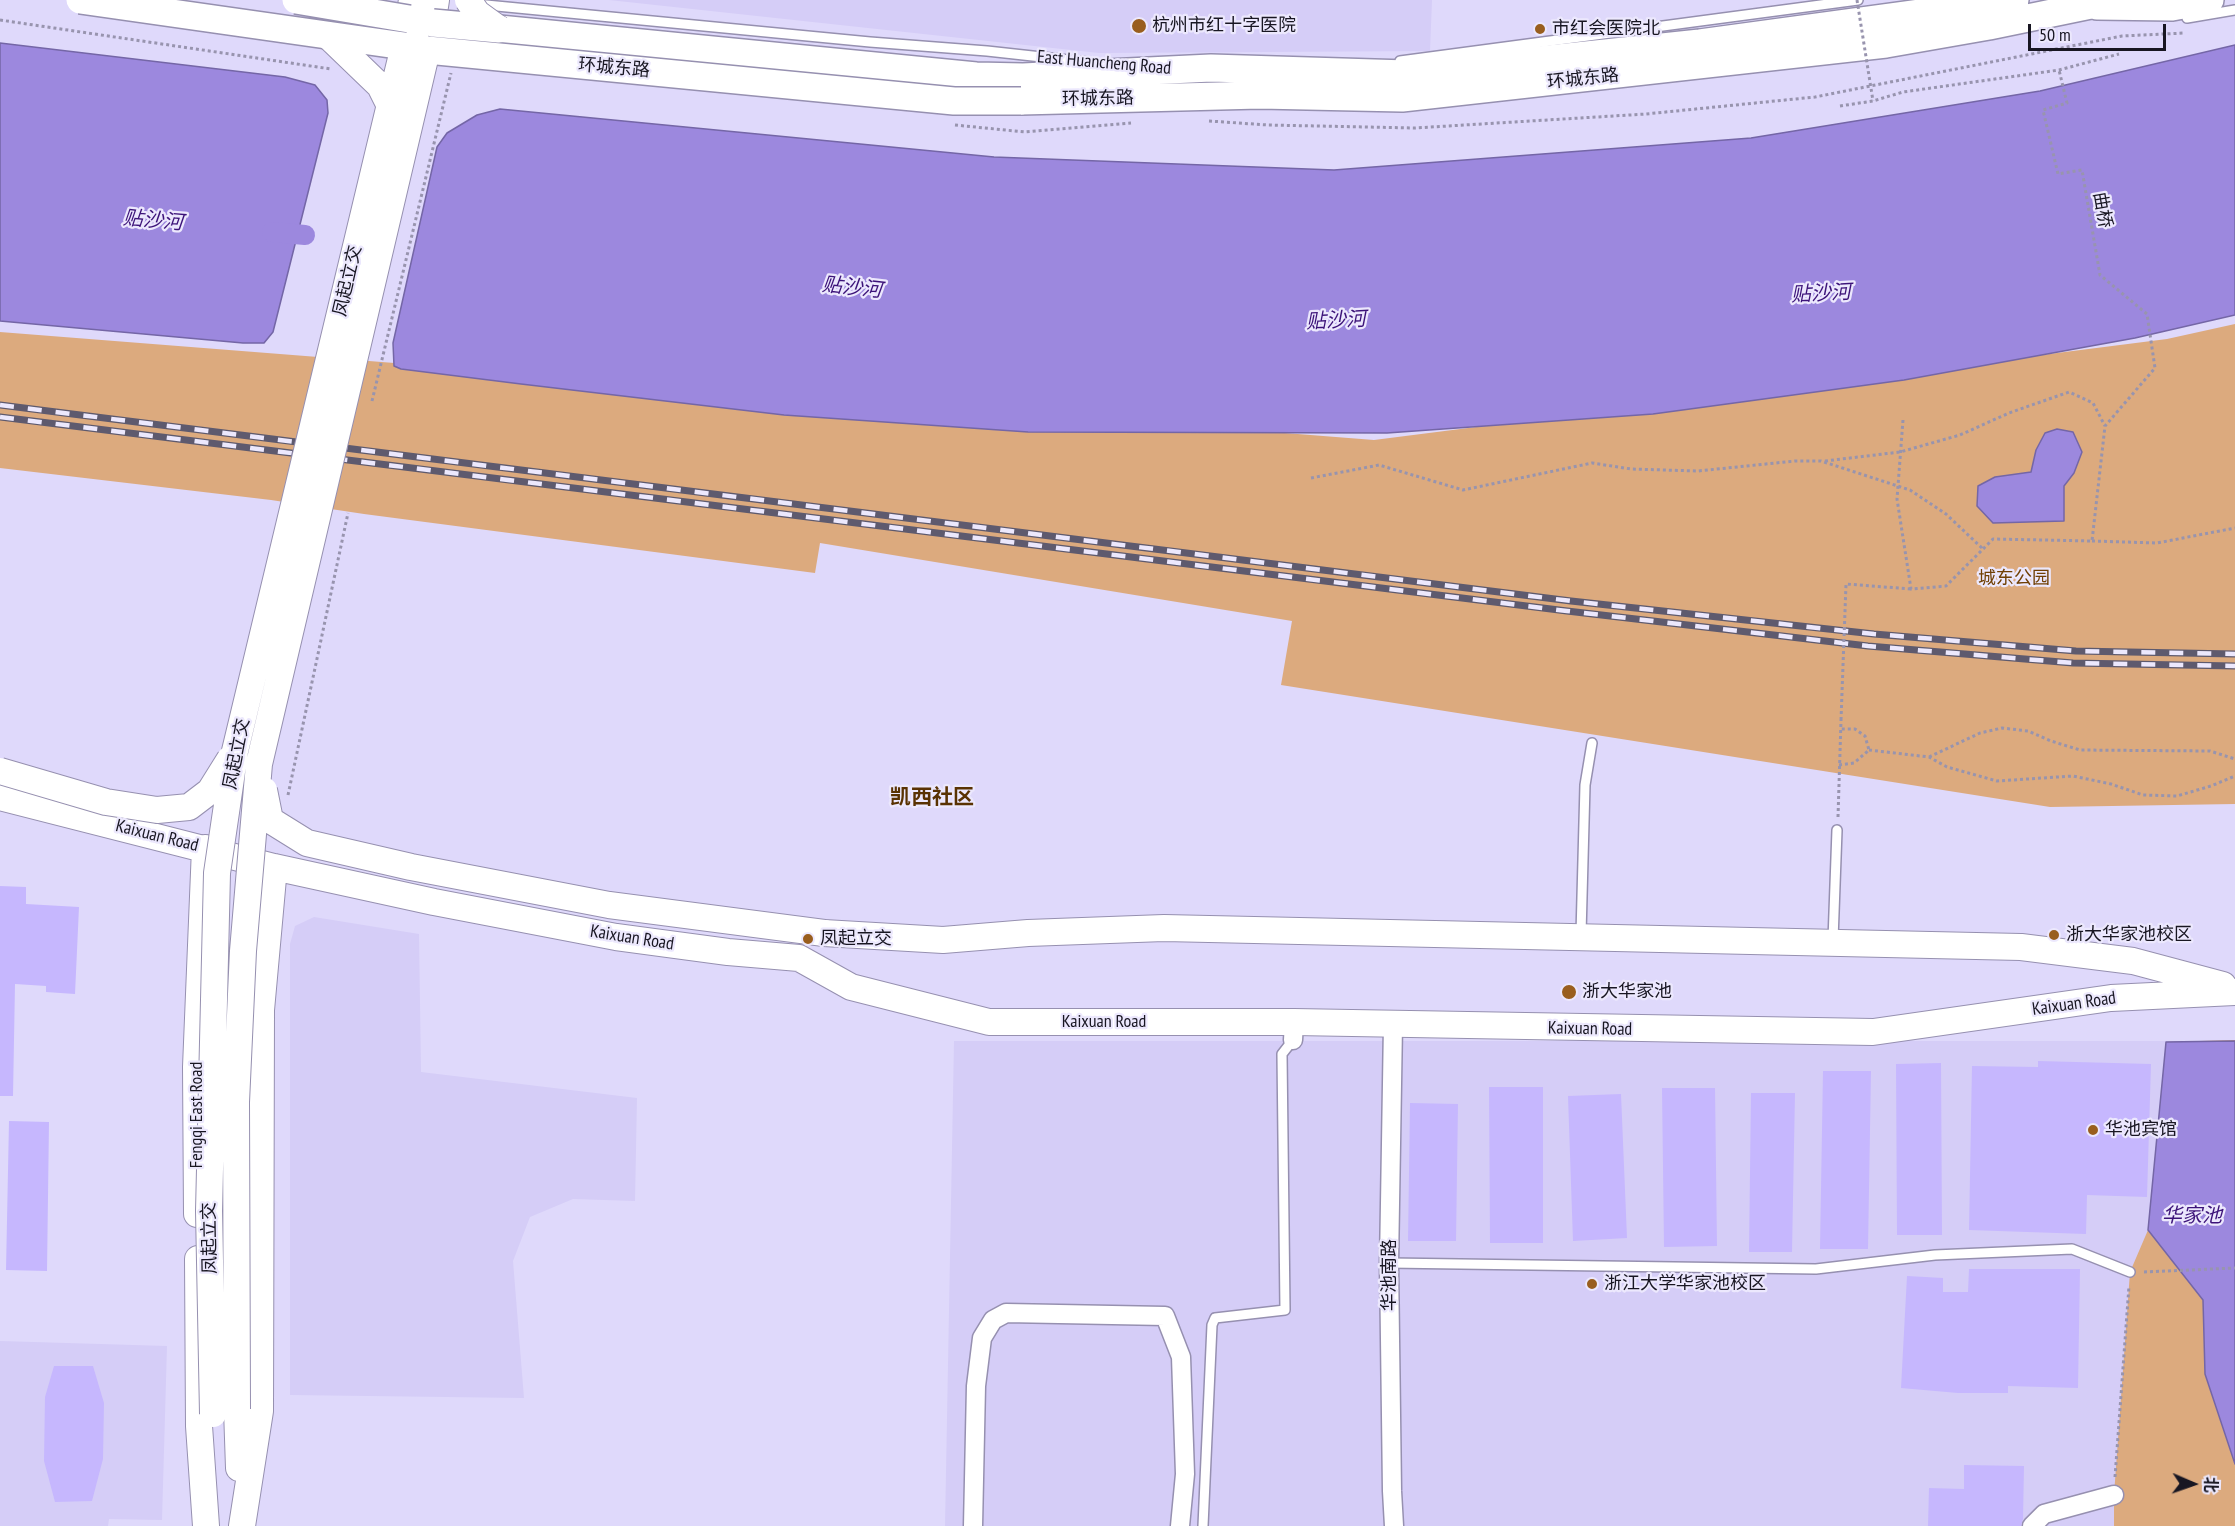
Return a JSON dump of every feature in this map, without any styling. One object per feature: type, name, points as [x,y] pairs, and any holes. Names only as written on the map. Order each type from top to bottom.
[{"type":"main road","name":"环城东路","points":[[80,0],[416,48],[954,101],[1022,89],[1164,71],[1211,68],[1407,74],[1700,43],[2015,0]]},
{"type":"main road","name":"环城东路","points":[[296,0],[423,10],[499,29],[976,76],[1022,89],[1402,98],[1886,44],[2115,0]]},
{"type":"main road","points":[[2087,6],[2172,7],[2210,0]]},
{"type":"main road","points":[[463,1],[499,29]]},
{"type":"main road","name":"凤起立交","points":[[214,1526],[225,1411],[243,951],[259,764],[423,10]]},
{"type":"main road","points":[[327,35],[380,86],[390,106]]},
{"type":"main road","name":"凤起立交","points":[[242,1526],[225,1411],[209,1212],[217,873],[235,751],[390,106],[416,48]]},
{"type":"main road","points":[[0,771],[106,802],[157,810],[189,807],[210,791],[235,751]]},
{"type":"main road","points":[[259,764],[270,820],[307,843],[411,867],[609,905],[824,933],[944,940],[1028,933],[1164,928],[2021,947],[2133,961],[2235,988]]},
{"type":"main road","name":"Kaixuan Road","points":[[0,796],[274,867],[434,902],[616,937],[728,952],[799,958],[851,987],[990,1022],[1294,1031],[1393,1024],[1872,1032],[2111,998],[2235,992]]},
{"type":"main road","name":"Fengqi East Road","points":[[205,848],[196,1068],[199,1426],[206,1526]]},
{"type":"main road","points":[[242,1526],[260,1412],[261,1010],[274,867]]},
{"type":"street","name":"华池南路","points":[[1393,1024],[1389,1263],[1394,1526]]},
{"type":"street","points":[[973,1526],[976,1386],[982,1338],[993,1320],[1006,1313],[1165,1316],[1181,1358],[1185,1474],[1180,1526]]},
{"type":"street","points":[[2032,1526],[2044,1514],[2114,1496]]},
{"type":"lane","points":[[1392,61],[1858,0]]},
{"type":"lane","name":"East Huancheng Road","points":[[463,1],[858,41],[987,51],[1164,71],[1306,61]]},
{"type":"lane","points":[[2087,6],[2134,14],[2184,18],[2235,10]]},
{"type":"lane","points":[[1580,937],[1585,785],[1592,743]]},
{"type":"lane","points":[[1833,942],[1837,831]]},
{"type":"lane","points":[[1203,1526],[1212,1326],[1215,1318],[1285,1310],[1282,1054],[1294,1031]]},
{"type":"lane","points":[[1389,1263],[1816,1269],[1935,1255],[2072,1248],[2130,1272]]},
{"type":"path","points":[[1858,0],[1873,101]]},
{"type":"path","points":[[1840,106],[1873,101],[1903,92],[2059,70],[2119,54]]},
{"type":"path","points":[[372,401],[452,65]]},
{"type":"path","name":"曲桥","points":[[2059,70],[2067,104],[2043,110],[2058,174],[2082,170],[2100,275],[2147,314],[2156,368],[2105,426]]},
{"type":"path","points":[[1311,478],[1379,465],[1463,490],[1592,463],[1631,469],[1698,471],[1795,461],[1821,462],[1900,452],[1960,435],[2009,413],[2068,392],[2093,404],[2105,426],[2092,541]]},
{"type":"path","points":[[1903,420],[1897,499],[1911,589]]},
{"type":"path","points":[[1821,462],[1910,490],[1946,514],[1983,549]]},
{"type":"path","points":[[287,802],[348,513]]},
{"type":"path","points":[[1837,831],[1846,584],[1911,589],[1946,586],[1993,539],[2157,543],[2235,528]]},
{"type":"path","points":[[1929,757],[1980,733],[2002,728],[2028,731],[2080,750],[2210,752],[2235,759]]},
{"type":"path","points":[[1841,729],[1856,729],[1865,736],[1869,750]]},
{"type":"path","points":[[1839,765],[1854,763],[1869,750],[1929,757],[1947,766],[1998,781],[2073,776],[2111,784],[2143,795],[2177,796],[2235,776]]},
{"type":"path","points":[[2114,1496],[2130,1272],[2235,1268]]},
{"type":"shaded area","name":"杭州市红十字医院","points":[[609,0],[1432,0],[1430,51],[1099,53]]},
{"type":"shaded area","points":[[314,917],[419,934],[421,1072],[637,1098],[635,1201],[573,1199],[530,1217],[513,1261],[524,1398],[290,1395],[290,944],[295,926]]},
{"type":"shaded area","name":"浙江大学华家池校区","points":[[954,1041],[2235,1041],[2235,1526],[945,1526]]},
{"type":"shaded area","points":[[0,1341],[167,1346],[162,1520],[109,1519],[108,1526],[0,1526]]},
{"type":"green space","name":"城东公园","points":[[2235,324],[2235,804],[2050,807],[1281,685],[1292,621],[820,543],[815,573],[271,500],[0,468],[0,332],[1374,440],[2167,339]]},
{"type":"green space","points":[[2235,1040],[2235,1526],[2114,1526],[2114,1495],[2130,1272],[2148,1230],[2166,1042]]},
{"type":"water","points":[[0,43],[285,77],[315,85],[327,100],[328,113],[273,332],[264,343],[0,321]]},
{"type":"water","points":[[2235,45],[2235,315],[2135,338],[1904,380],[1653,414],[1387,433],[1028,432],[784,415],[401,369],[394,366],[393,343],[437,147],[447,133],[477,115],[500,109],[994,157],[1334,170],[1751,138],[2040,91]]},
{"type":"water","points":[[2057,429],[2073,432],[2082,452],[2074,473],[2064,486],[2064,521],[1993,523],[1977,506],[1978,486],[1995,477],[2031,472],[2036,450],[2045,433]]},
{"type":"water","name":"华家池","points":[[2235,1041],[2235,1464],[2205,1374],[2203,1300],[2148,1230],[2166,1042]]},
{"type":"building","points":[[0,886],[26,887],[26,904],[79,907],[75,994],[46,992],[46,986],[15,984],[13,1096],[0,1096]]},
{"type":"building","name":"华池宾馆","points":[[2038,1061],[2151,1064],[2147,1197],[2087,1195],[2086,1234],[1969,1230],[1972,1066],[2038,1067]]},
{"type":"building","points":[[1941,1063],[1942,1235],[1897,1235],[1896,1064]]},
{"type":"building","points":[[1823,1071],[1871,1071],[1868,1249],[1820,1249]]},
{"type":"building","points":[[1489,1087],[1543,1087],[1543,1243],[1490,1243]]},
{"type":"building","points":[[1662,1088],[1715,1088],[1717,1246],[1664,1247]]},
{"type":"building","points":[[1751,1093],[1795,1093],[1792,1252],[1749,1252]]},
{"type":"building","points":[[1621,1094],[1627,1238],[1573,1241],[1568,1096]]},
{"type":"building","points":[[1410,1103],[1458,1104],[1456,1241],[1408,1241]]},
{"type":"building","points":[[9,1121],[49,1122],[47,1271],[6,1270]]},
{"type":"building","points":[[1969,1269],[2080,1269],[2078,1388],[2008,1386],[2008,1393],[1958,1393],[1901,1388],[1907,1276],[1943,1278],[1943,1292],[1968,1292]]},
{"type":"building","points":[[54,1366],[93,1366],[104,1403],[103,1459],[92,1501],[55,1502],[44,1461],[45,1397]]},
{"type":"building","points":[[1964,1465],[2024,1466],[2021,1526],[1928,1526],[1929,1488],[1964,1489]]},
{"type":"waterway","name":"贴沙河","points":[[272,232],[305,235]]},
{"type":"railway","points":[[0,405],[1571,601],[1874,634],[2076,651],[2235,654]]},
{"type":"railway","points":[[0,417],[1567,611],[1868,646],[2073,663],[2235,666]]},
{"type":"place","name":"杭州市红十字医院","points":[[1139,26]]},
{"type":"place","name":"市红会医院北","points":[[1540,29]]},
{"type":"place","name":"浙大华家池校区","points":[[2054,935]]},
{"type":"place","name":"凤起立交","points":[[808,939]]},
{"type":"place","name":"浙大华家池","points":[[1569,992]]},
{"type":"place","name":"华池宾馆","points":[[2093,1130]]},
{"type":"place","name":"浙江大学华家池校区","points":[[1592,1284]]},
{"type":"district","name":"凯西社区","points":[[932,798]]}]
